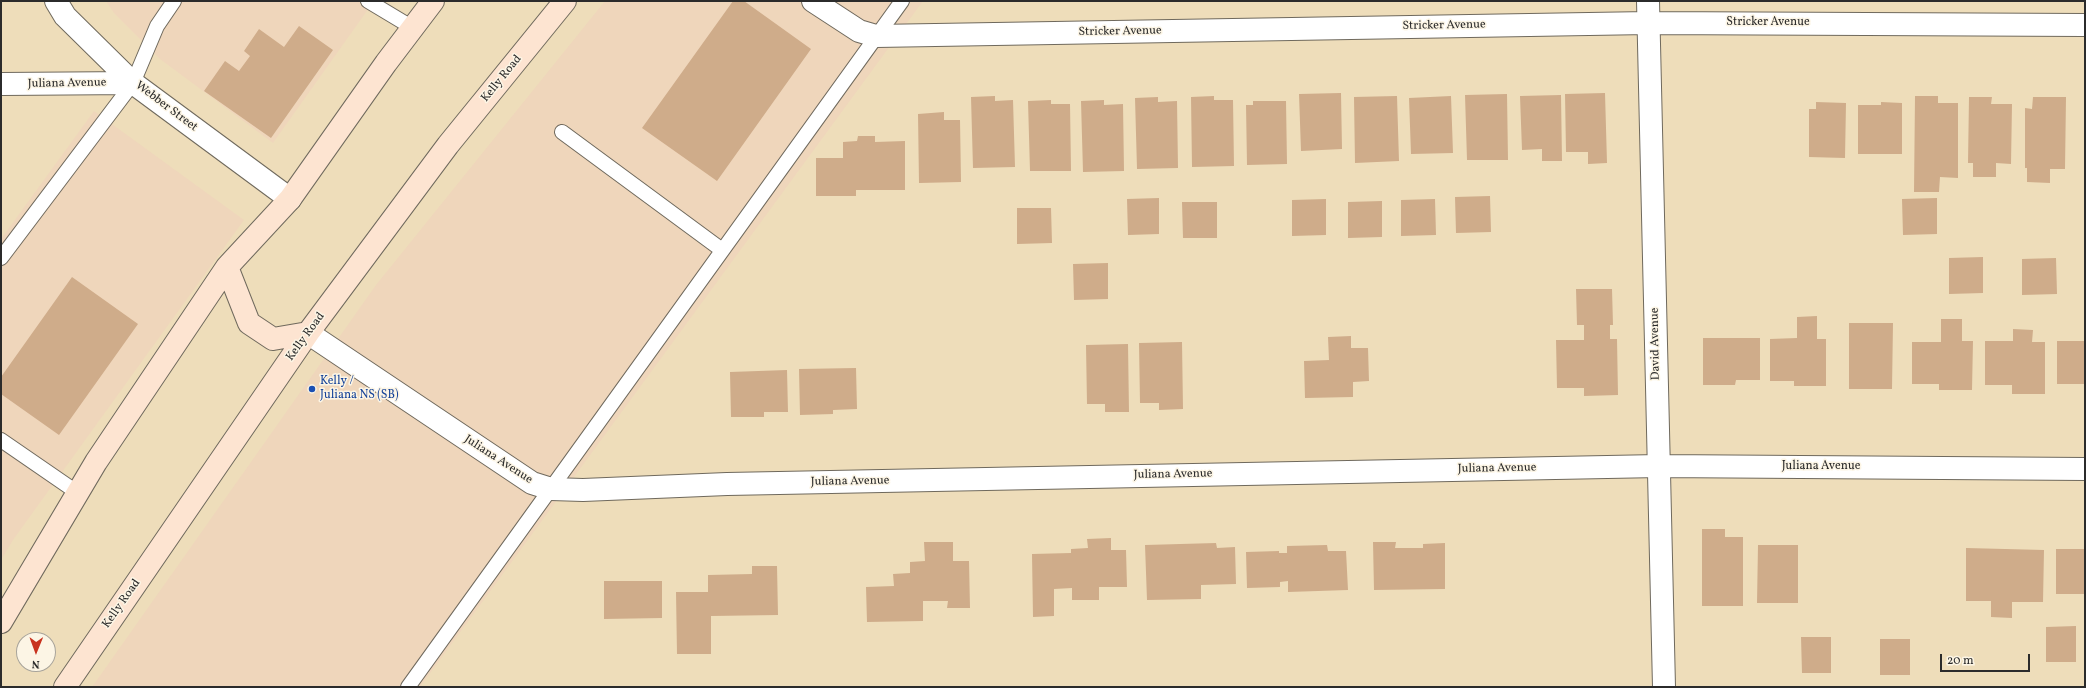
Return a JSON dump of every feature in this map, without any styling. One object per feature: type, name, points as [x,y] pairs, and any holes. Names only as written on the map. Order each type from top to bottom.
[{"type":"street","name":"Webber Street","points":[[56,1],[64,16],[133,83],[290,199]]},
{"type":"street","points":[[1,622],[96,462],[227,267],[290,199],[433,1]]},
{"type":"street","name":"Kelly Road","points":[[65,687],[308,334],[448,145],[565,1]]},
{"type":"street","name":"Stricker Avenue","points":[[813,1],[859,31],[876,36],[1648,23],[2085,25]]},
{"type":"street","name":"David Avenue","points":[[1648,1],[1664,687]]},
{"type":"street","name":"Juliana Avenue","points":[[1,84],[133,83]]},
{"type":"street","points":[[227,267],[249,324],[273,339],[308,334]]},
{"type":"street","name":"Juliana Avenue","points":[[308,334],[532,483],[551,489],[582,490],[727,484],[1659,466],[2085,469]]},
{"type":"lane","points":[[368,1],[413,28]]},
{"type":"lane","points":[[408,687],[902,1]]},
{"type":"lane","points":[[1,258],[133,83],[157,26],[171,2]]},
{"type":"lane","points":[[562,132],[722,250]]},
{"type":"lane","points":[[1,440],[78,493]]},
{"type":"shaded area","points":[[106,1],[374,1],[273,143],[160,59],[114,13]]},
{"type":"shaded area","points":[[605,1],[923,1],[420,687],[92,687],[376,285]]},
{"type":"shaded area","points":[[94,111],[244,220],[13,540],[1,560],[1,239]]},
{"type":"building","points":[[733,1],[744,1],[811,49],[717,181],[642,128]]},
{"type":"building","points":[[299,26],[333,50],[271,138],[204,91],[225,61],[239,71],[250,56],[244,51],[259,29],[284,47]]},
{"type":"building","points":[[1341,93],[1342,149],[1301,151],[1299,94]]},
{"type":"building","points":[[1605,93],[1607,163],[1588,164],[1588,152],[1566,152],[1565,94]]},
{"type":"building","points":[[1507,94],[1508,160],[1467,160],[1465,95]]},
{"type":"building","points":[[1561,95],[1562,161],[1542,161],[1542,149],[1522,150],[1520,96]]},
{"type":"building","points":[[995,96],[995,101],[1013,100],[1015,167],[973,168],[971,97]]},
{"type":"building","points":[[1214,96],[1214,100],[1233,100],[1234,166],[1192,167],[1191,97]]},
{"type":"building","points":[[1397,96],[1399,161],[1355,163],[1354,97]]},
{"type":"building","points":[[1451,96],[1453,153],[1411,154],[1409,98]]},
{"type":"building","points":[[1915,96],[1938,96],[1938,103],[1958,103],[1958,178],[1940,177],[1939,192],[1914,192]]},
{"type":"building","points":[[1158,97],[1158,102],[1177,101],[1178,168],[1137,169],[1135,98]]},
{"type":"building","points":[[1969,97],[1992,97],[1991,104],[2012,104],[2011,164],[1996,163],[1996,177],[1973,177],[1973,163],[1968,163]]},
{"type":"building","points":[[2033,97],[2066,97],[2065,169],[2050,169],[2050,183],[2027,182],[2027,168],[2025,168],[2025,108],[2032,109]]},
{"type":"building","points":[[1051,100],[1051,104],[1070,104],[1071,171],[1030,171],[1028,101]]},
{"type":"building","points":[[1104,100],[1104,105],[1123,104],[1124,171],[1083,172],[1081,101]]},
{"type":"building","points":[[1253,101],[1286,101],[1287,164],[1247,165],[1246,105],[1253,105]]},
{"type":"building","points":[[1816,102],[1846,103],[1845,158],[1809,157],[1809,109],[1816,109]]},
{"type":"building","points":[[1881,102],[1902,103],[1902,154],[1858,154],[1858,105],[1881,105]]},
{"type":"building","points":[[944,112],[944,120],[960,120],[961,182],[919,183],[918,114]]},
{"type":"building","points":[[858,136],[875,136],[875,142],[905,141],[905,190],[856,190],[856,196],[816,196],[816,158],[843,158],[843,142],[857,141]]},
{"type":"building","points":[[1490,196],[1491,232],[1456,233],[1455,197]]},
{"type":"building","points":[[1159,198],[1159,234],[1128,235],[1127,199]]},
{"type":"building","points":[[1937,198],[1937,234],[1903,235],[1902,199]]},
{"type":"building","points":[[1326,199],[1326,235],[1292,236],[1292,200]]},
{"type":"building","points":[[1435,199],[1436,235],[1401,236],[1401,200]]},
{"type":"building","points":[[1382,201],[1382,237],[1348,238],[1348,202]]},
{"type":"building","points":[[1182,202],[1217,202],[1217,238],[1183,238]]},
{"type":"building","points":[[1017,208],[1051,208],[1052,243],[1017,244]]},
{"type":"building","points":[[1983,257],[1983,293],[1949,294],[1949,258]]},
{"type":"building","points":[[2056,258],[2057,294],[2022,295],[2022,259]]},
{"type":"building","points":[[1108,263],[1108,299],[1074,300],[1073,264]]},
{"type":"building","points":[[72,277],[138,324],[59,435],[1,394],[1,377]]},
{"type":"building","points":[[1576,289],[1612,289],[1613,325],[1610,325],[1610,339],[1617,339],[1618,395],[1584,396],[1584,388],[1557,388],[1556,340],[1584,340],[1584,325],[1577,325]]},
{"type":"building","points":[[1817,316],[1817,339],[1826,339],[1826,386],[1794,386],[1794,381],[1770,381],[1770,339],[1797,338],[1797,317]]},
{"type":"building","points":[[1941,319],[1962,319],[1962,341],[1973,341],[1972,390],[1939,390],[1939,384],[1912,384],[1912,342],[1941,342]]},
{"type":"building","points":[[1849,323],[1893,323],[1892,389],[1849,389]]},
{"type":"building","points":[[2013,329],[2033,330],[2032,342],[2045,342],[2045,394],[2012,394],[2012,385],[1985,385],[1985,341],[2013,341]]},
{"type":"building","points":[[1351,336],[1351,348],[1368,348],[1369,381],[1353,382],[1353,397],[1305,398],[1304,361],[1329,360],[1328,337]]},
{"type":"building","points":[[1703,338],[1760,338],[1760,380],[1736,380],[1735,385],[1703,385]]},
{"type":"building","points":[[2057,341],[2085,341],[2085,387],[2084,384],[2057,384]]},
{"type":"building","points":[[1182,342],[1183,409],[1159,410],[1159,403],[1140,403],[1139,343]]},
{"type":"building","points":[[1128,344],[1129,412],[1105,412],[1105,404],[1087,404],[1086,345]]},
{"type":"building","points":[[856,368],[857,409],[833,410],[833,414],[800,415],[799,369]]},
{"type":"building","points":[[787,370],[788,412],[764,412],[764,417],[731,417],[730,372]]},
{"type":"building","points":[[1702,529],[1725,529],[1725,537],[1743,537],[1743,606],[1702,606]]},
{"type":"building","points":[[1111,538],[1111,550],[1126,550],[1127,587],[1099,587],[1099,600],[1072,600],[1072,588],[1054,589],[1054,616],[1033,617],[1032,554],[1071,553],[1071,549],[1088,548],[1087,539]]},
{"type":"building","points":[[924,542],[953,542],[953,561],[969,561],[970,608],[947,608],[948,601],[923,601],[923,621],[867,622],[866,587],[894,586],[893,574],[910,573],[910,562],[925,561]]},
{"type":"building","points":[[1373,542],[1396,542],[1395,548],[1423,548],[1423,544],[1445,543],[1445,589],[1374,590]]},
{"type":"building","points":[[1216,543],[1217,548],[1235,547],[1236,584],[1201,585],[1201,599],[1147,600],[1145,545]]},
{"type":"building","points":[[1327,545],[1328,551],[1346,551],[1348,590],[1288,592],[1288,581],[1280,582],[1280,587],[1247,588],[1246,552],[1279,551],[1279,553],[1287,553],[1287,546]]},
{"type":"building","points":[[1758,545],[1798,545],[1798,603],[1757,603]]},
{"type":"building","points":[[1966,548],[2044,550],[2043,602],[2012,602],[2012,618],[1991,617],[1991,601],[1966,601]]},
{"type":"building","points":[[2056,549],[2085,549],[2085,594],[2056,594]]},
{"type":"building","points":[[752,566],[777,566],[778,615],[711,616],[711,654],[677,654],[676,592],[708,592],[708,575],[752,574]]},
{"type":"building","points":[[604,581],[662,581],[662,618],[604,619]]},
{"type":"building","points":[[2076,626],[2076,662],[2046,662],[2046,627]]},
{"type":"building","points":[[1801,637],[1831,637],[1831,673],[1802,673]]},
{"type":"building","points":[[1880,639],[1910,639],[1910,675],[1880,675]]},
{"type":"place","name":"Kelly / Juliana NS (SB)","points":[[312,389]]}]
